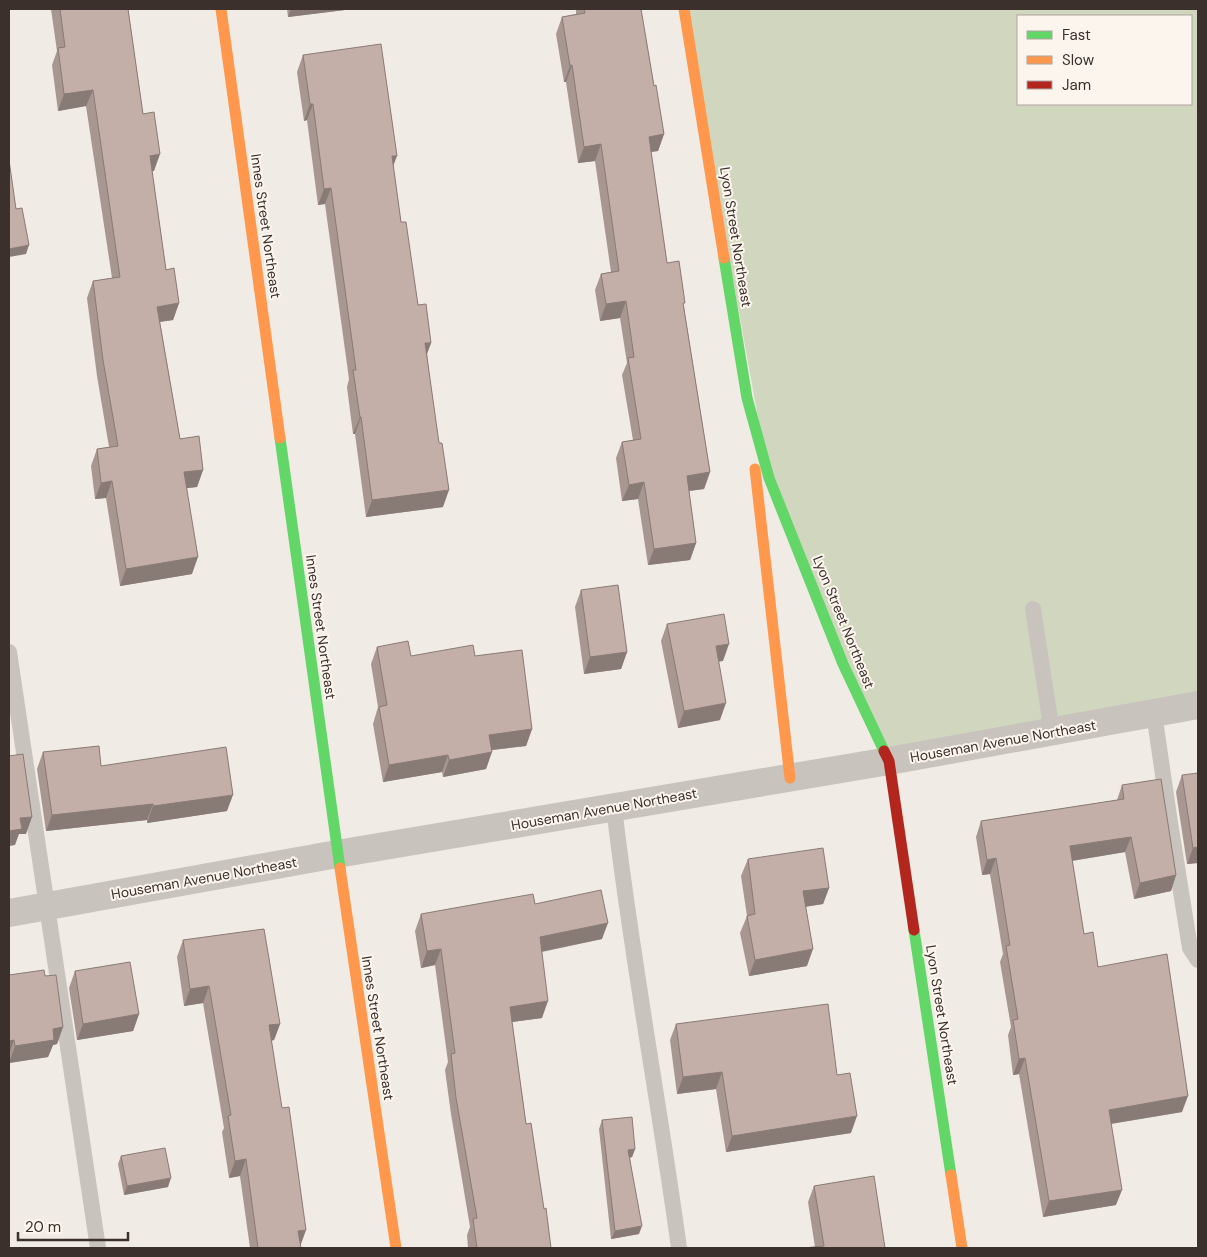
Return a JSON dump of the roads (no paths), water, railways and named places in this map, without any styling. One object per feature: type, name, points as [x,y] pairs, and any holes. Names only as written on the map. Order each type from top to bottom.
[{"type":"street","name":"Innes Street Northeast","points":[[221,9],[337,854],[396,1248]]},
{"type":"street","name":"Lyon Street Northeast","points":[[684,9],[747,398],[769,478],[843,664],[888,761],[962,1248]]},
{"type":"street","points":[[747,398],[790,778]]},
{"type":"street","name":"Houseman Avenue Northeast","points":[[9,913],[337,854],[888,761],[1198,705]]},
{"type":"lane","points":[[1033,609],[1052,732]]},
{"type":"lane","points":[[9,652],[98,1248]]},
{"type":"lane","points":[[1154,713],[1190,948],[1198,960]]},
{"type":"lane","points":[[614,808],[625,896],[679,1248]]}]
